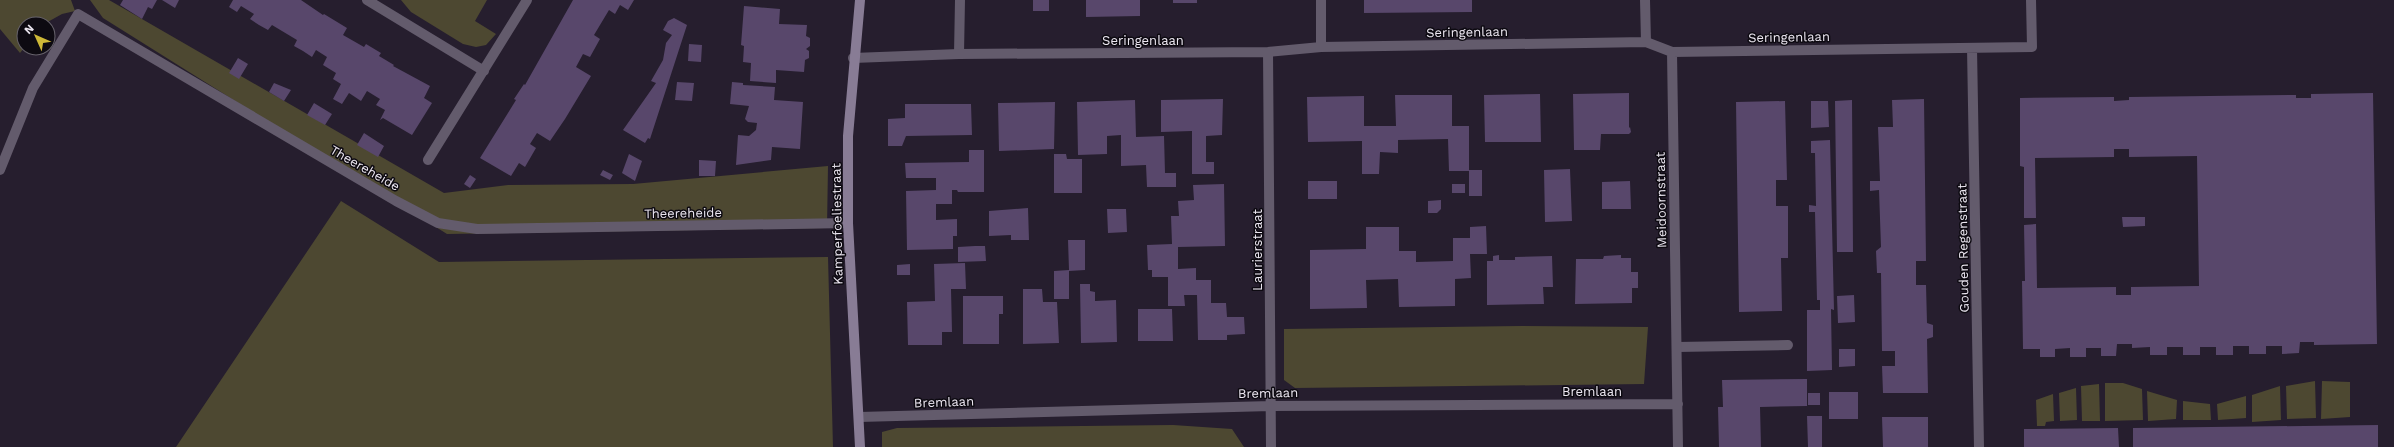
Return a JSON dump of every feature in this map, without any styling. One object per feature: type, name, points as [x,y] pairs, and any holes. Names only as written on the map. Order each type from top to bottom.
[{"type":"street","points":[[369,0],[484,71]]},
{"type":"street","points":[[428,160],[527,0]]},
{"type":"street","name":"Kamperfoeliestraat","points":[[860,0],[853,58],[848,136],[848,223],[860,447]]},
{"type":"street","points":[[959,54],[960,0]]},
{"type":"street","points":[[1321,0],[1321,47]]},
{"type":"street","points":[[1645,0],[1646,42]]},
{"type":"street","name":"Seringenlaan","points":[[853,58],[959,54],[1268,52],[1321,47],[1646,42],[1672,52],[2032,47],[2031,0]]},
{"type":"street","name":"Theereheide","points":[[0,170],[34,88],[78,14],[396,201],[438,223],[477,229],[848,223]]},
{"type":"street","name":"Gouden Regenstraat","points":[[1972,48],[1979,447]]},
{"type":"street","name":"Laurierstraat","points":[[1268,52],[1271,447]]},
{"type":"street","name":"Meidoornstraat","points":[[1672,52],[1678,447]]},
{"type":"street","points":[[1677,347],[1788,345]]},
{"type":"street","name":"Bremlaan","points":[[859,417],[1271,406],[1678,404]]},
{"type":"shaded area","points":[[0,0],[71,0],[75,11],[62,14],[56,17],[56,16],[16,16],[16,48],[0,29]]},
{"type":"shaded area","points":[[90,0],[109,0],[444,193],[508,185],[633,184],[828,166],[827,228],[447,234],[103,18]]},
{"type":"shaded area","points":[[401,0],[487,0],[475,21],[496,34],[486,45],[476,47],[463,44],[411,12]]},
{"type":"shaded area","points":[[341,201],[439,262],[828,257],[833,447],[176,447]]},
{"type":"shaded area","points":[[1521,326],[1648,327],[1644,384],[1295,388],[1284,380],[1284,329]]},
{"type":"shaded area","points":[[2315,381],[2316,418],[2287,419],[2286,386]]},
{"type":"shaded area","points":[[2322,381],[2350,382],[2350,417],[2321,419]]},
{"type":"shaded area","points":[[2105,383],[2123,383],[2142,389],[2143,420],[2105,421]]},
{"type":"shaded area","points":[[2099,384],[2100,421],[2082,421],[2081,386]]},
{"type":"shaded area","points":[[2280,386],[2281,420],[2252,422],[2252,395]]},
{"type":"shaded area","points":[[2076,388],[2077,420],[2060,421],[2059,393]]},
{"type":"shaded area","points":[[2147,391],[2177,400],[2176,419],[2148,421]]},
{"type":"shaded area","points":[[2053,394],[2054,421],[2046,422],[2045,426],[2037,426],[2036,400]]},
{"type":"shaded area","points":[[2246,396],[2246,418],[2218,420],[2217,404]]},
{"type":"shaded area","points":[[2183,401],[2210,404],[2211,420],[2183,420]]},
{"type":"shaded area","points":[[1173,425],[1232,429],[1244,447],[882,447],[882,432],[897,428]]},
{"type":"building","points":[[123,0],[157,0],[152,9],[148,7],[142,19],[120,5]]},
{"type":"building","points":[[162,0],[179,0],[175,8]]},
{"type":"building","points":[[233,0],[301,0],[323,15],[324,14],[347,28],[343,35],[364,47],[366,44],[381,53],[379,56],[394,65],[393,66],[430,86],[424,98],[432,103],[412,135],[383,118],[380,120],[385,110],[376,105],[380,99],[367,91],[361,101],[349,93],[342,104],[333,99],[341,84],[333,79],[336,73],[323,65],[327,57],[316,50],[312,57],[294,46],[297,40],[272,25],[268,30],[250,19],[254,14],[241,6],[237,12],[229,7]]},
{"type":"building","points":[[573,0],[634,0],[628,10],[620,5],[615,14],[609,10],[594,35],[600,39],[590,57],[583,54],[576,67],[591,76],[550,141],[537,133],[530,144],[536,148],[525,167],[519,163],[511,176],[480,158],[516,100],[514,99],[524,84],[525,85]]},
{"type":"building","points":[[1033,0],[1049,0],[1049,11],[1033,11]]},
{"type":"building","points":[[1086,0],[1140,0],[1140,16],[1086,17]]},
{"type":"building","points":[[1173,0],[1197,0],[1197,3],[1173,3]]},
{"type":"building","points":[[1364,0],[1472,0],[1472,12],[1364,13]]},
{"type":"building","points":[[744,6],[780,9],[779,24],[807,25],[806,36],[810,38],[810,46],[806,49],[809,51],[809,58],[805,60],[804,72],[776,70],[776,83],[750,81],[751,63],[743,62],[744,46],[741,45]]},
{"type":"building","points":[[674,18],[687,25],[650,139],[648,138],[645,143],[623,130],[656,83],[651,81],[663,60],[666,43],[672,35],[663,30],[668,21]]},
{"type":"building","points":[[689,44],[702,45],[701,62],[688,61]]},
{"type":"building","points":[[238,58],[248,64],[239,79],[229,73]]},
{"type":"building","points":[[677,82],[694,83],[692,101],[675,100]]},
{"type":"building","points":[[732,82],[743,83],[743,85],[775,87],[774,100],[803,102],[800,149],[772,147],[771,160],[736,165],[738,135],[749,136],[756,130],[757,123],[748,122],[745,119],[749,106],[730,104]]},
{"type":"building","points":[[274,83],[291,90],[284,101],[269,92]]},
{"type":"building","points":[[1629,93],[1629,128],[1630,127],[1631,132],[1629,134],[1601,134],[1600,150],[1574,150],[1573,94]]},
{"type":"building","points":[[2373,93],[2377,344],[2314,345],[2314,342],[2300,342],[2299,353],[2282,354],[2282,346],[2266,346],[2266,354],[2249,354],[2249,346],[2233,346],[2233,355],[2216,355],[2216,347],[2200,347],[2200,355],[2183,355],[2183,347],[2167,347],[2167,355],[2150,355],[2150,347],[2132,348],[2132,344],[2117,344],[2116,356],[2101,356],[2101,348],[2086,348],[2086,357],[2070,357],[2070,348],[2055,349],[2055,357],[2040,357],[2040,349],[2023,349],[2022,281],[2025,281],[2024,225],[2036,224],[2037,288],[2116,287],[2116,295],[2131,295],[2131,287],[2199,286],[2197,156],[2129,157],[2129,149],[2114,149],[2114,157],[2035,158],[2036,218],[2024,218],[2024,167],[2020,166],[2020,98],[2114,97],[2114,101],[2129,100],[2129,97],[2296,95],[2296,98],[2311,98],[2311,94]]},
{"type":"building","points":[[1540,94],[1541,142],[1485,142],[1484,95]]},
{"type":"building","points":[[1395,95],[1452,95],[1452,126],[1469,126],[1469,170],[1482,170],[1482,196],[1469,196],[1469,171],[1449,171],[1448,139],[1398,140],[1398,153],[1380,152],[1379,174],[1362,174],[1362,141],[1308,142],[1307,97],[1364,96],[1364,126],[1396,126]]},
{"type":"building","points":[[1223,99],[1222,135],[1206,136],[1206,162],[1214,162],[1214,174],[1192,174],[1192,131],[1161,132],[1161,100]]},
{"type":"building","points":[[1924,99],[1926,261],[1916,261],[1916,285],[1926,285],[1927,323],[1933,325],[1933,337],[1927,339],[1928,393],[1883,393],[1882,366],[1895,366],[1895,351],[1882,351],[1881,273],[1877,273],[1876,251],[1881,247],[1879,190],[1870,191],[1870,181],[1880,181],[1878,127],[1893,127],[1892,100]]},
{"type":"building","points":[[1135,100],[1136,137],[1164,136],[1165,173],[1176,173],[1176,187],[1147,187],[1146,165],[1121,166],[1121,135],[1107,136],[1107,154],[1078,155],[1077,102]]},
{"type":"building","points":[[1852,100],[1853,252],[1837,252],[1835,101]]},
{"type":"building","points":[[1785,101],[1787,180],[1776,180],[1776,206],[1788,206],[1788,258],[1781,258],[1782,311],[1739,312],[1736,102]]},
{"type":"building","points":[[1811,101],[1828,101],[1829,127],[1811,128]]},
{"type":"building","points":[[1055,102],[1054,149],[999,151],[998,103]]},
{"type":"building","points":[[314,103],[332,114],[325,125],[307,115]]},
{"type":"building","points":[[905,104],[971,104],[972,135],[906,136],[902,146],[888,146],[888,119],[905,118]]},
{"type":"building","points":[[364,133],[384,146],[378,157],[357,145]]},
{"type":"building","points":[[1830,140],[1834,310],[1831,309],[1832,370],[1807,371],[1807,310],[1820,310],[1820,300],[1817,300],[1815,212],[1809,212],[1809,205],[1816,206],[1815,153],[1811,153],[1811,141]]},
{"type":"building","points":[[969,150],[984,150],[984,192],[958,192],[957,190],[952,190],[952,204],[936,204],[936,220],[957,219],[957,236],[953,236],[953,249],[907,250],[906,191],[936,190],[936,178],[906,178],[905,163],[969,162]]},
{"type":"building","points":[[629,154],[642,161],[635,181],[622,173]]},
{"type":"building","points":[[1054,154],[1066,154],[1067,159],[1082,159],[1082,193],[1054,193]]},
{"type":"building","points":[[699,160],[716,161],[715,176],[699,176]]},
{"type":"building","points":[[1570,169],[1572,221],[1545,222],[1544,170]]},
{"type":"building","points":[[603,170],[613,175],[610,180],[600,175]]},
{"type":"building","points":[[470,175],[476,179],[470,188],[464,184]]},
{"type":"building","points":[[1308,181],[1337,181],[1337,199],[1308,199]]},
{"type":"building","points":[[1630,181],[1631,209],[1602,209],[1602,182]]},
{"type":"building","points":[[1224,184],[1225,246],[1178,247],[1178,269],[1196,268],[1196,280],[1211,280],[1211,303],[1226,303],[1227,317],[1244,317],[1245,334],[1227,335],[1227,340],[1198,340],[1197,295],[1184,295],[1185,306],[1168,306],[1168,277],[1152,277],[1152,270],[1148,270],[1147,245],[1172,244],[1171,216],[1179,216],[1178,201],[1194,200],[1193,185]]},
{"type":"building","points":[[1452,184],[1465,184],[1465,193],[1452,193]]},
{"type":"building","points":[[1441,200],[1441,209],[1437,213],[1428,213],[1428,201]]},
{"type":"building","points":[[1028,208],[1029,240],[1011,240],[1011,235],[989,236],[989,211]]},
{"type":"building","points":[[1107,209],[1126,209],[1127,232],[1108,233]]},
{"type":"building","points":[[2122,217],[2145,217],[2145,226],[2123,227]]},
{"type":"building","points":[[1486,226],[1487,254],[1470,254],[1471,278],[1455,279],[1455,306],[1399,307],[1398,279],[1366,280],[1367,308],[1310,309],[1310,250],[1366,249],[1366,227],[1399,227],[1399,251],[1416,251],[1416,262],[1453,261],[1453,238],[1470,238],[1470,227]]},
{"type":"building","points":[[1068,240],[1085,240],[1085,270],[1069,271],[1069,299],[1054,299],[1054,271],[1069,270]]},
{"type":"building","points":[[985,246],[986,261],[958,262],[958,247]]},
{"type":"building","points":[[1499,255],[1499,260],[1515,260],[1515,257],[1552,256],[1553,287],[1543,287],[1544,304],[1487,305],[1487,261],[1493,261],[1493,256]]},
{"type":"building","points":[[1621,255],[1621,258],[1631,258],[1631,272],[1638,272],[1638,288],[1632,288],[1632,303],[1575,304],[1576,259],[1603,259],[1604,256]]},
{"type":"building","points":[[965,263],[966,289],[951,289],[952,332],[942,332],[942,345],[908,345],[907,302],[935,301],[934,264]]},
{"type":"building","points":[[910,264],[910,275],[897,275],[897,265]]},
{"type":"building","points":[[1080,284],[1090,284],[1090,291],[1095,292],[1095,301],[1116,300],[1117,342],[1081,343]]},
{"type":"building","points":[[1023,289],[1042,289],[1043,302],[1057,302],[1059,343],[1023,344]]},
{"type":"building","points":[[1854,295],[1855,322],[1838,323],[1837,296]]},
{"type":"building","points":[[963,296],[1003,296],[1003,314],[999,314],[999,344],[963,344]]},
{"type":"building","points":[[1138,309],[1172,309],[1173,341],[1138,341]]},
{"type":"building","points":[[1839,349],[1855,349],[1855,366],[1839,367]]},
{"type":"building","points":[[1807,379],[1807,406],[1760,407],[1761,447],[1719,447],[1718,407],[1723,407],[1722,380]]},
{"type":"building","points":[[1829,392],[1858,392],[1858,419],[1829,419]]},
{"type":"building","points":[[1808,393],[1820,393],[1820,405],[1808,405]]},
{"type":"building","points":[[1807,416],[1822,416],[1822,447],[1808,447]]},
{"type":"building","points":[[1882,417],[1928,417],[1928,447],[1883,447]]},
{"type":"building","points":[[2378,425],[2378,447],[2133,447],[2133,428]]},
{"type":"building","points":[[2118,428],[2119,447],[2024,447],[2024,429]]}]
